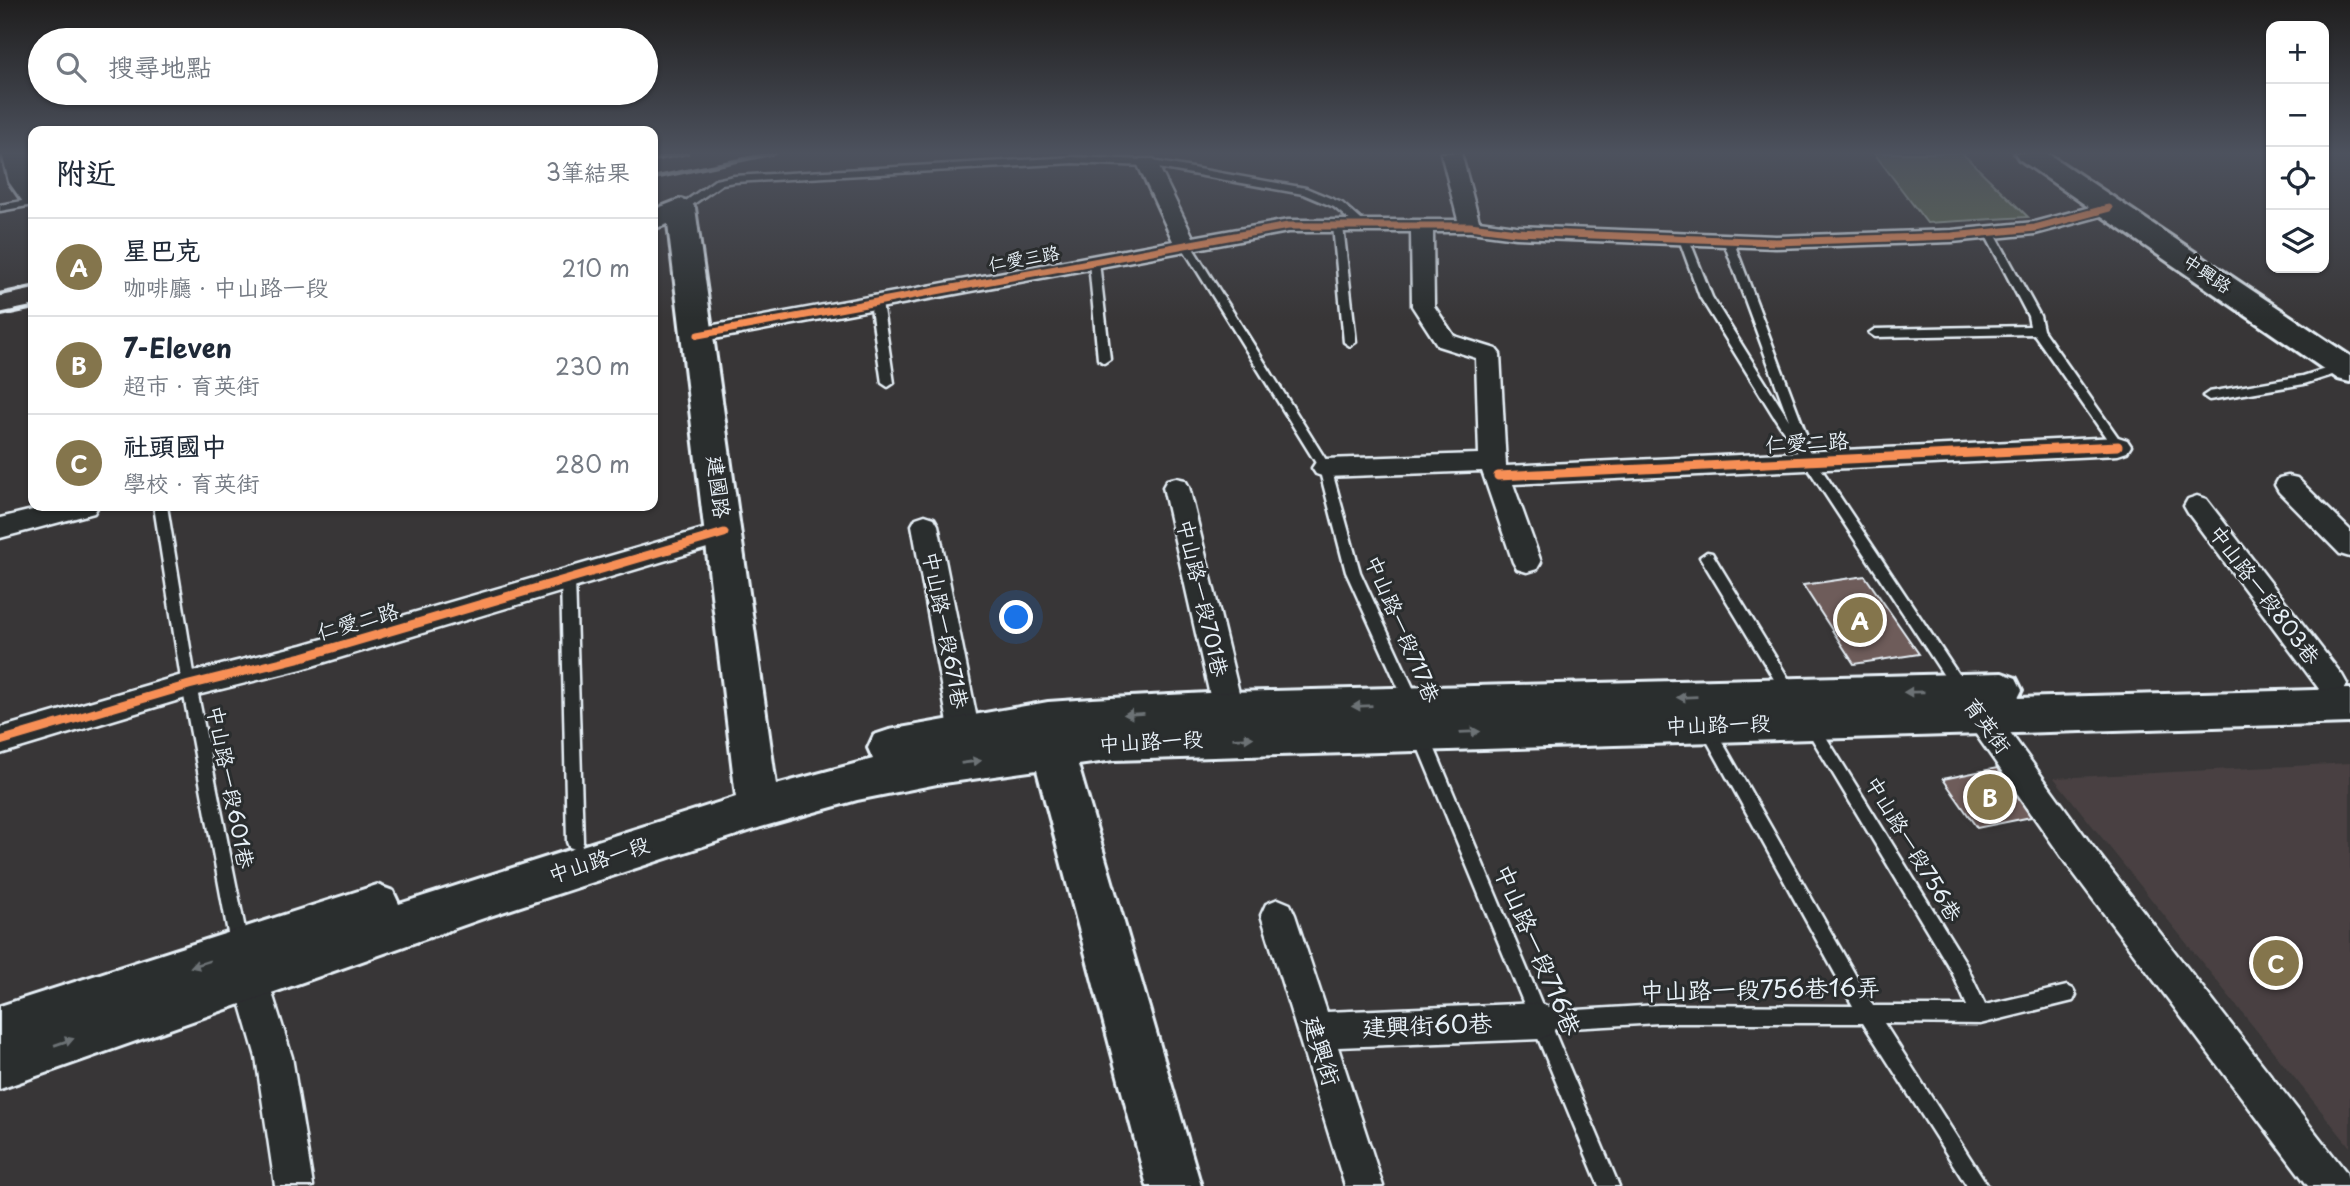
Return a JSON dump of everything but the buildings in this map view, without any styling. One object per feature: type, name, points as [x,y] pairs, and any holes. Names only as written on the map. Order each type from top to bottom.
[{"type":"main road","name":"中興路","points":[[2110,208],[2347,369]]},
{"type":"main road","name":"建國路","points":[[667,214],[698,335],[757,796]]},
{"type":"main road","name":"中山路一段","points":[[0,1030],[481,898],[866,753],[965,734],[1050,735],[1114,742],[1417,719],[2344,691]]},
{"type":"main road","name":"中山路一段","points":[[0,1064],[246,964],[575,842],[757,796],[937,766],[1050,735],[1228,709],[1417,719],[1706,725],[1800,708]]},
{"type":"main road","points":[[1050,735],[1174,1186]]},
{"type":"street","points":[[1169,208],[1186,245]]},
{"type":"street","points":[[1466,208],[1471,226]]},
{"type":"street","name":"仁愛三路","points":[[698,335],[1288,226],[1471,226],[1516,232],[1776,242],[2035,228],[2108,208]]},
{"type":"street","points":[[1422,227],[1423,306],[1446,341],[1488,354],[1495,469],[1528,562]]},
{"type":"street","name":"仁愛二路","points":[[1325,468],[1495,469],[1810,460],[2118,446]]},
{"type":"street","points":[[2288,485],[2350,547]]},
{"type":"street","name":"中山路一段701巷","points":[[1176,487],[1228,709]]},
{"type":"street","name":"中山路一段803巷","points":[[2197,506],[2344,691]]},
{"type":"street","points":[[0,528],[66,511]]},
{"type":"street","name":"中山路一段671巷","points":[[925,525],[965,734]]},
{"type":"street","name":"仁愛二路","points":[[0,741],[189,685],[302,657],[724,533]]},
{"type":"street","name":"育英街","points":[[1971,704],[2078,853],[2332,1186]]},
{"type":"street","name":"建興街","points":[[1278,915],[1364,1186]]},
{"type":"street","points":[[246,964],[274,1057],[294,1186]]},
{"type":"street","name":"建興街60巷","points":[[1315,1030],[1540,1021]]},
{"type":"lane","points":[[1342,208],[1363,226]]},
{"type":"lane","points":[[1338,226],[1350,342]]},
{"type":"lane","points":[[1989,232],[2034,316],[2037,330],[2118,446]]},
{"type":"lane","name":"育英街","points":[[1684,239],[1706,297],[1777,412],[1971,704]]},
{"type":"lane","points":[[1728,240],[1810,460]]},
{"type":"lane","name":"中山路一段717巷","points":[[1186,245],[1325,468],[1353,572],[1417,719]]},
{"type":"lane","points":[[1094,262],[1104,359]]},
{"type":"lane","points":[[876,302],[888,383]]},
{"type":"lane","points":[[1875,333],[2037,330]]},
{"type":"lane","points":[[2209,396],[2304,380],[2347,369]]},
{"type":"lane","name":"中山路一段601巷","points":[[161,511],[189,685],[246,964]]},
{"type":"lane","name":"中山路一段756巷","points":[[1707,557],[1958,965],[1980,1015]]},
{"type":"lane","points":[[568,579],[575,842]]},
{"type":"lane","name":"中山路一段716巷","points":[[1417,719],[1609,1186]]},
{"type":"lane","points":[[1706,725],[1867,1013],[1978,1186]]},
{"type":"lane","name":"中山路一段756巷16弄","points":[[1540,1021],[1659,1014],[1980,1015],[2067,995]]},
{"type":"shaded area","points":[[2350,763],[2350,1147],[2054,778]]},
{"type":"green space","points":[[1916,208],[2019,208],[2028,217],[1927,223]]},
{"type":"railway","points":[[0,294],[28,288]]},
{"type":"railway","points":[[0,315],[28,309]]},
{"type":"cycle path","points":[[698,335],[1288,226],[1470,226],[1516,232],[1776,242],[1952,236],[2035,228],[2108,208]]},
{"type":"cycle path","points":[[1498,476],[2118,446]]},
{"type":"cycle path","points":[[0,741],[189,685],[302,657],[724,533]]},
{"type":"place","name":"星巴克","points":[[1860,620]]},
{"type":"place","name":"7-Eleven","points":[[1990,797]]},
{"type":"place","name":"社頭國中","points":[[2276,963]]}]
